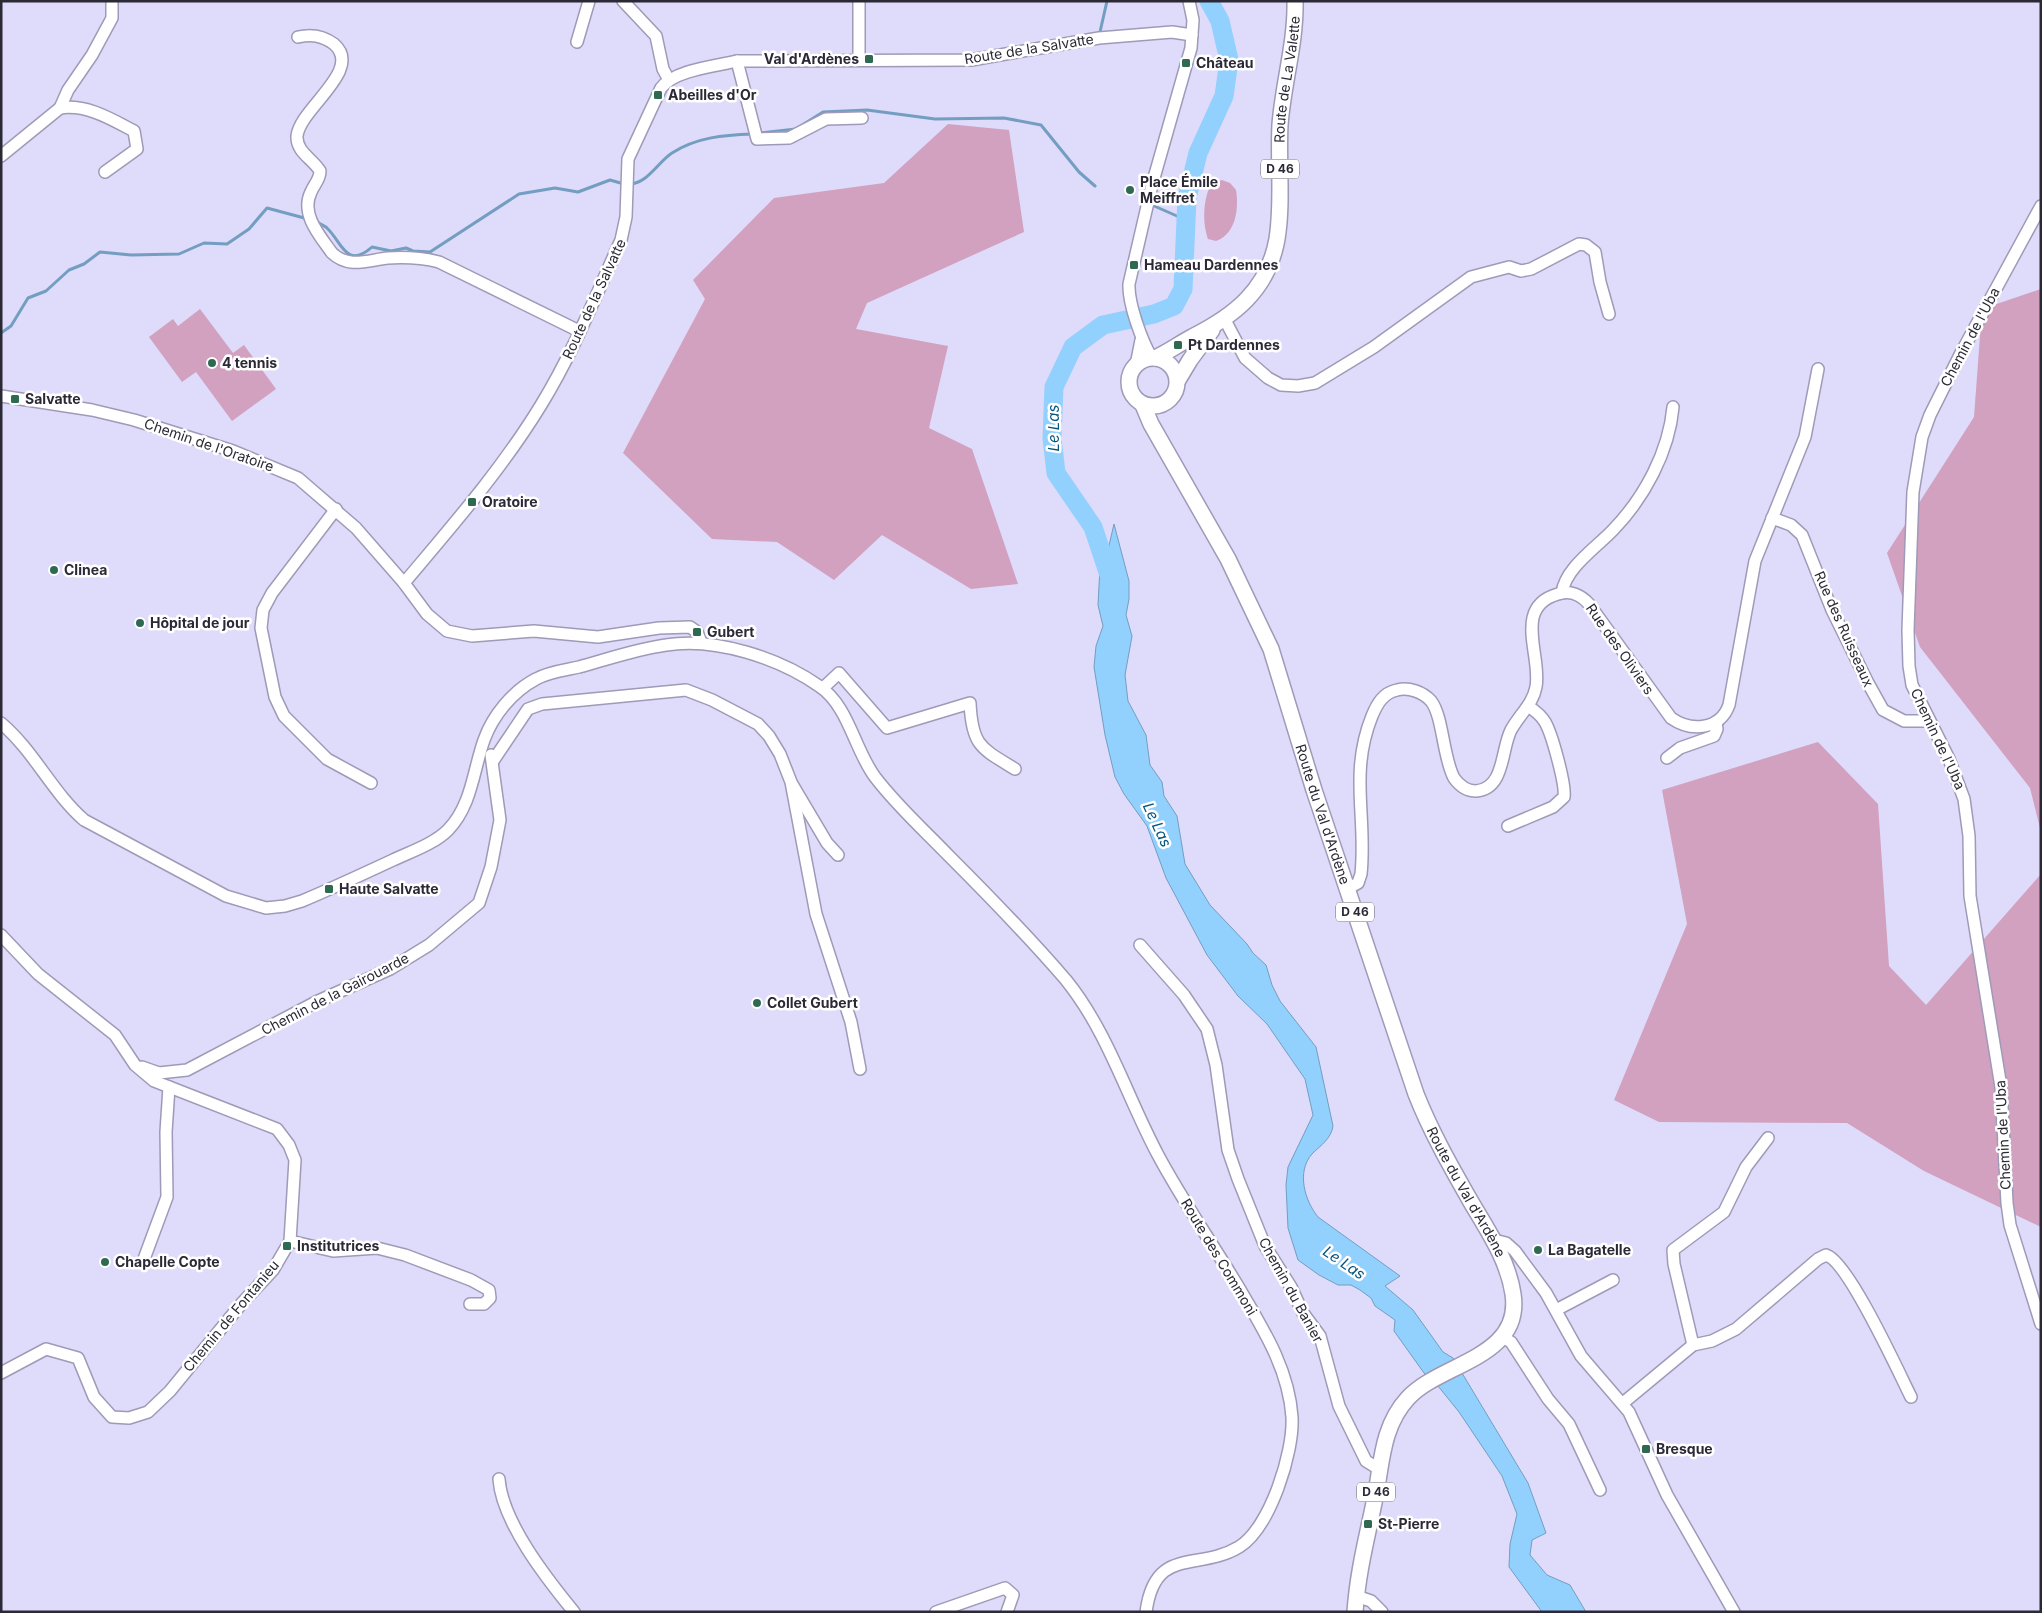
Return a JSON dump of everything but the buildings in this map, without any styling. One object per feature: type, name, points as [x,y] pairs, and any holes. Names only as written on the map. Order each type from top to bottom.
[{"type":"main road","name":"Route de La Valette","points":[[1154,358],[1220,323],[1238,310],[1256,289],[1272,258],[1277,240],[1280,126],[1295,1]]},
{"type":"main road","name":"Route de La Valette","points":[[1178,380],[1201,344],[1220,323]]},
{"type":"main road","points":[[1154,358],[1168,362],[1173,367],[1178,380],[1177,388],[1168,402],[1156,407],[1143,405],[1132,394],[1129,387],[1131,372],[1136,365],[1154,358]]},
{"type":"main road","name":"Route du Val d'Ardène","points":[[1165,445],[1161,422],[1168,402]]},
{"type":"main road","name":"Route du Val d'Ardène","points":[[1143,405],[1151,424],[1165,445],[1245,591],[1271,649],[1314,790],[1421,1106],[1434,1134],[1494,1240],[1506,1268],[1514,1297],[1511,1317],[1502,1337],[1487,1351],[1422,1385],[1404,1403],[1392,1420],[1385,1438],[1379,1469]]},
{"type":"main road","name":"D 46","points":[[1356,1604],[1362,1550],[1379,1469]]},
{"type":"street","points":[[1,156],[60,108],[68,90],[92,55],[112,18],[112,1]]},
{"type":"street","points":[[577,42],[589,1]]},
{"type":"street","points":[[623,1],[656,36],[663,69],[669,80]]},
{"type":"street","points":[[859,1],[859,59]]},
{"type":"street","points":[[1154,358],[1141,337],[1129,289],[1152,185],[1191,48],[1193,20],[1188,1]]},
{"type":"street","name":"Route de la Salvatte","points":[[404,583],[472,502],[508,455],[554,383],[624,233],[630,154],[661,88],[669,80],[737,61],[971,60],[1099,38],[1172,32],[1192,35]]},
{"type":"street","points":[[298,37],[316,35],[322,37],[336,47],[342,56],[339,75],[302,120],[299,127],[298,147],[320,171],[319,178],[308,199],[312,221],[332,253],[344,262],[359,263],[389,258],[439,262],[579,331]]},
{"type":"street","points":[[737,61],[757,139],[789,138],[826,119],[862,118]]},
{"type":"street","points":[[60,108],[72,106],[102,114],[134,131],[137,149],[105,172]]},
{"type":"street","name":"Chemin de l'Uba","points":[[2041,206],[1961,353],[1930,415],[1921,442],[1913,492],[1908,645],[1912,685],[1959,781],[1965,804],[1970,896],[2002,1088],[2008,1210],[2012,1235],[2041,1324]]},
{"type":"street","points":[[1220,323],[1245,358],[1268,378],[1281,385],[1298,386],[1315,383],[1374,347],[1471,277],[1509,267],[1520,271],[1531,269],[1579,244],[1586,245],[1594,252],[1609,314]]},
{"type":"street","points":[[1136,365],[1141,337]]},
{"type":"street","points":[[1667,758],[1680,748],[1714,736],[1718,729],[1716,722],[1724,715],[1729,705],[1751,576],[1772,518],[1806,437],[1818,369]]},
{"type":"street","name":"Chemin de l'Oratoire","points":[[1,396],[104,412],[233,451],[298,478],[336,509],[379,553],[404,583]]},
{"type":"street","points":[[1347,889],[1358,883],[1361,869],[1359,772],[1361,748],[1373,713],[1385,696],[1400,689],[1411,689],[1430,701],[1434,706],[1451,772],[1461,786],[1473,791],[1484,789],[1494,781],[1500,771],[1508,736],[1536,691],[1537,680],[1532,618],[1541,604],[1551,597],[1562,593],[1574,570],[1618,525],[1646,486],[1669,432],[1673,407]]},
{"type":"street","points":[[336,509],[272,593],[262,616],[261,628],[276,697],[284,716],[327,759],[371,782]]},
{"type":"street","name":"Rue des Ruisseaux","points":[[1772,518],[1791,525],[1802,535],[1832,610],[1868,683],[1884,710],[1904,721],[1929,721]]},
{"type":"street","points":[[1,723],[16,736],[64,800],[84,820],[226,896],[266,908],[285,906],[302,901],[421,848],[446,832],[462,811],[473,785],[484,739],[497,715],[515,694],[538,678],[653,647],[702,642],[698,632],[690,627],[659,628],[598,637],[534,631],[486,636],[461,635],[447,631],[427,614],[404,583]]},
{"type":"street","name":"Rue des Oliviers","points":[[1562,593],[1579,595],[1589,604],[1671,718],[1689,727],[1716,722]]},
{"type":"street","name":"Route des Commoni","points":[[702,642],[731,648],[759,658],[798,674],[823,688],[837,702],[872,774],[1065,980],[1093,1020],[1158,1155],[1272,1345],[1288,1392],[1292,1425],[1288,1454],[1268,1509],[1257,1532],[1234,1550],[1180,1564],[1161,1573],[1150,1589],[1146,1612]]},
{"type":"street","points":[[823,688],[839,673],[887,728],[970,703],[971,724],[982,748],[1015,769]]},
{"type":"street","points":[[493,761],[528,709],[542,704],[686,690],[712,700],[758,724],[780,754],[791,782],[816,914],[851,1022],[860,1069]]},
{"type":"street","points":[[1508,826],[1557,805],[1564,797],[1564,785],[1546,724],[1539,714],[1528,706]]},
{"type":"street","name":"Chemin de la Gairouarde","points":[[135,1065],[159,1073],[187,1070],[316,1002],[390,969],[429,945],[479,903],[491,868],[500,820],[493,761],[484,739]]},
{"type":"street","points":[[791,782],[800,794],[827,843],[838,855]]},
{"type":"street","name":"Chemin de Fontanieu","points":[[1,935],[38,974],[115,1035],[135,1065],[154,1081],[277,1129],[289,1145],[295,1160],[290,1241],[273,1270],[242,1303],[170,1391],[148,1412],[129,1418],[112,1418],[94,1397],[78,1358],[46,1349],[1,1373]]},
{"type":"street","name":"Chemin du Banier","points":[[1140,945],[1184,995],[1206,1029],[1216,1065],[1228,1150],[1240,1186],[1266,1246],[1291,1287],[1303,1313],[1320,1336],[1339,1406],[1366,1461],[1379,1469]]},
{"type":"street","points":[[144,1259],[167,1198],[166,1132],[169,1087]]},
{"type":"street","points":[[1693,1345],[1675,1269],[1673,1250],[1726,1210],[1746,1167],[1768,1138]]},
{"type":"street","points":[[1494,1240],[1506,1243],[1515,1251],[1556,1310],[1581,1356],[1623,1403],[1632,1416],[1667,1495],[1734,1612]]},
{"type":"street","points":[[290,1241],[333,1251],[377,1248],[404,1255],[471,1280],[489,1290],[490,1298],[484,1304],[470,1304]]},
{"type":"street","points":[[1623,1403],[1693,1345],[1712,1341],[1736,1329],[1821,1257],[1826,1255],[1834,1260],[1865,1306],[1911,1397]]},
{"type":"street","points":[[1556,1310],[1613,1280]]},
{"type":"street","points":[[1502,1337],[1511,1342],[1548,1399],[1569,1424],[1600,1490]]},
{"type":"street","points":[[499,1479],[508,1507],[528,1549],[552,1585],[574,1612]]},
{"type":"street","points":[[936,1612],[1005,1588],[1013,1595],[1007,1612]]},
{"type":"street","points":[[1356,1604],[1370,1601],[1382,1612]]},
{"type":"shaded area","points":[[948,124],[1009,130],[1024,232],[867,303],[856,329],[948,346],[929,428],[972,449],[1018,584],[971,589],[882,535],[834,580],[777,542],[712,539],[623,453],[705,299],[693,280],[774,198],[884,183]]},
{"type":"shaded area","points":[[1222,180],[1230,183],[1236,190],[1237,205],[1232,227],[1223,238],[1216,241],[1208,239],[1204,210],[1212,183]]},
{"type":"shaded area","points":[[2041,289],[2041,832],[2030,788],[1920,647],[1887,553],[1974,417],[1982,309]]},
{"type":"shaded area","name":"4 tennis","points":[[200,309],[233,353],[244,345],[276,389],[232,421],[196,372],[182,382],[149,337],[173,319],[178,326]]},
{"type":"shaded area","points":[[1818,742],[1878,804],[1889,966],[1926,1005],[2041,874],[2041,1227],[1924,1171],[1847,1123],[1659,1122],[1614,1100],[1687,924],[1662,790]]},
{"type":"water","points":[[1114,524],[1129,581],[1129,599],[1126,615],[1132,636],[1125,675],[1128,701],[1146,735],[1150,765],[1162,782],[1164,796],[1177,816],[1185,864],[1210,905],[1266,965],[1272,985],[1280,1001],[1316,1047],[1333,1126],[1328,1138],[1312,1154],[1304,1169],[1304,1186],[1309,1203],[1318,1217],[1400,1276],[1385,1286],[1413,1310],[1443,1352],[1453,1358],[1528,1483],[1546,1533],[1532,1540],[1530,1555],[1547,1575],[1570,1585],[1586,1612],[1542,1612],[1509,1567],[1510,1544],[1517,1514],[1502,1476],[1459,1412],[1438,1386],[1424,1373],[1394,1331],[1395,1320],[1375,1306],[1371,1298],[1360,1290],[1351,1285],[1338,1285],[1319,1275],[1298,1260],[1288,1228],[1286,1185],[1288,1167],[1313,1115],[1305,1079],[1267,1024],[1238,996],[1207,955],[1166,878],[1147,826],[1124,794],[1115,777],[1105,735],[1094,667],[1096,646],[1103,626],[1098,605],[1100,567],[1107,554]]},
{"type":"waterway","points":[[1100,32],[1107,1]]},
{"type":"waterway","name":"Le Las","points":[[1112,584],[1093,527],[1056,473],[1052,438],[1054,387],[1073,347],[1103,325],[1154,314],[1174,306],[1183,289],[1187,198],[1198,153],[1224,96],[1229,60],[1220,21],[1209,1]]},
{"type":"waterway","points":[[759,133],[796,129],[823,112],[867,110],[935,119],[1004,118],[1041,125],[1079,172],[1095,186]]},
{"type":"waterway","points":[[630,184],[636,183],[648,176],[672,153],[691,143],[721,136],[753,134]]},
{"type":"waterway","points":[[317,222],[327,228],[350,255],[356,256],[372,247],[391,251],[406,248],[413,251],[430,252],[519,194],[555,188],[578,192],[610,180],[624,184]]},
{"type":"waterway","points":[[1152,205],[1186,220]]},
{"type":"waterway","points":[[1,333],[11,326],[28,298],[46,291],[69,270],[84,264],[100,252],[131,255],[179,254],[204,243],[227,244],[249,229],[267,208],[308,219]]},
{"type":"place","name":"Val d'Ardènes","points":[[869,59]]},
{"type":"place","name":"Château","points":[[1186,63]]},
{"type":"place","name":"Abeilles d'Or","points":[[658,95]]},
{"type":"place","name":"Place Émile Meiffret","points":[[1130,190]]},
{"type":"place","name":"Hameau Dardennes","points":[[1134,265]]},
{"type":"place","name":"Pt Dardennes","points":[[1178,345]]},
{"type":"place","name":"4 tennis","points":[[212,363]]},
{"type":"place","name":"Salvatte","points":[[15,399]]},
{"type":"place","name":"Oratoire","points":[[472,502]]},
{"type":"place","name":"Clinea","points":[[54,570]]},
{"type":"place","name":"Hôpital de jour","points":[[140,623]]},
{"type":"place","name":"Gubert","points":[[697,632]]},
{"type":"place","name":"Haute Salvatte","points":[[329,889]]},
{"type":"place","name":"Collet Gubert","points":[[757,1003]]},
{"type":"place","name":"Institutrices","points":[[287,1246]]},
{"type":"place","name":"La Bagatelle","points":[[1538,1250]]},
{"type":"place","name":"Chapelle Copte","points":[[105,1262]]},
{"type":"place","name":"Bresque","points":[[1646,1449]]},
{"type":"place","name":"St-Pierre","points":[[1368,1524]]}]
